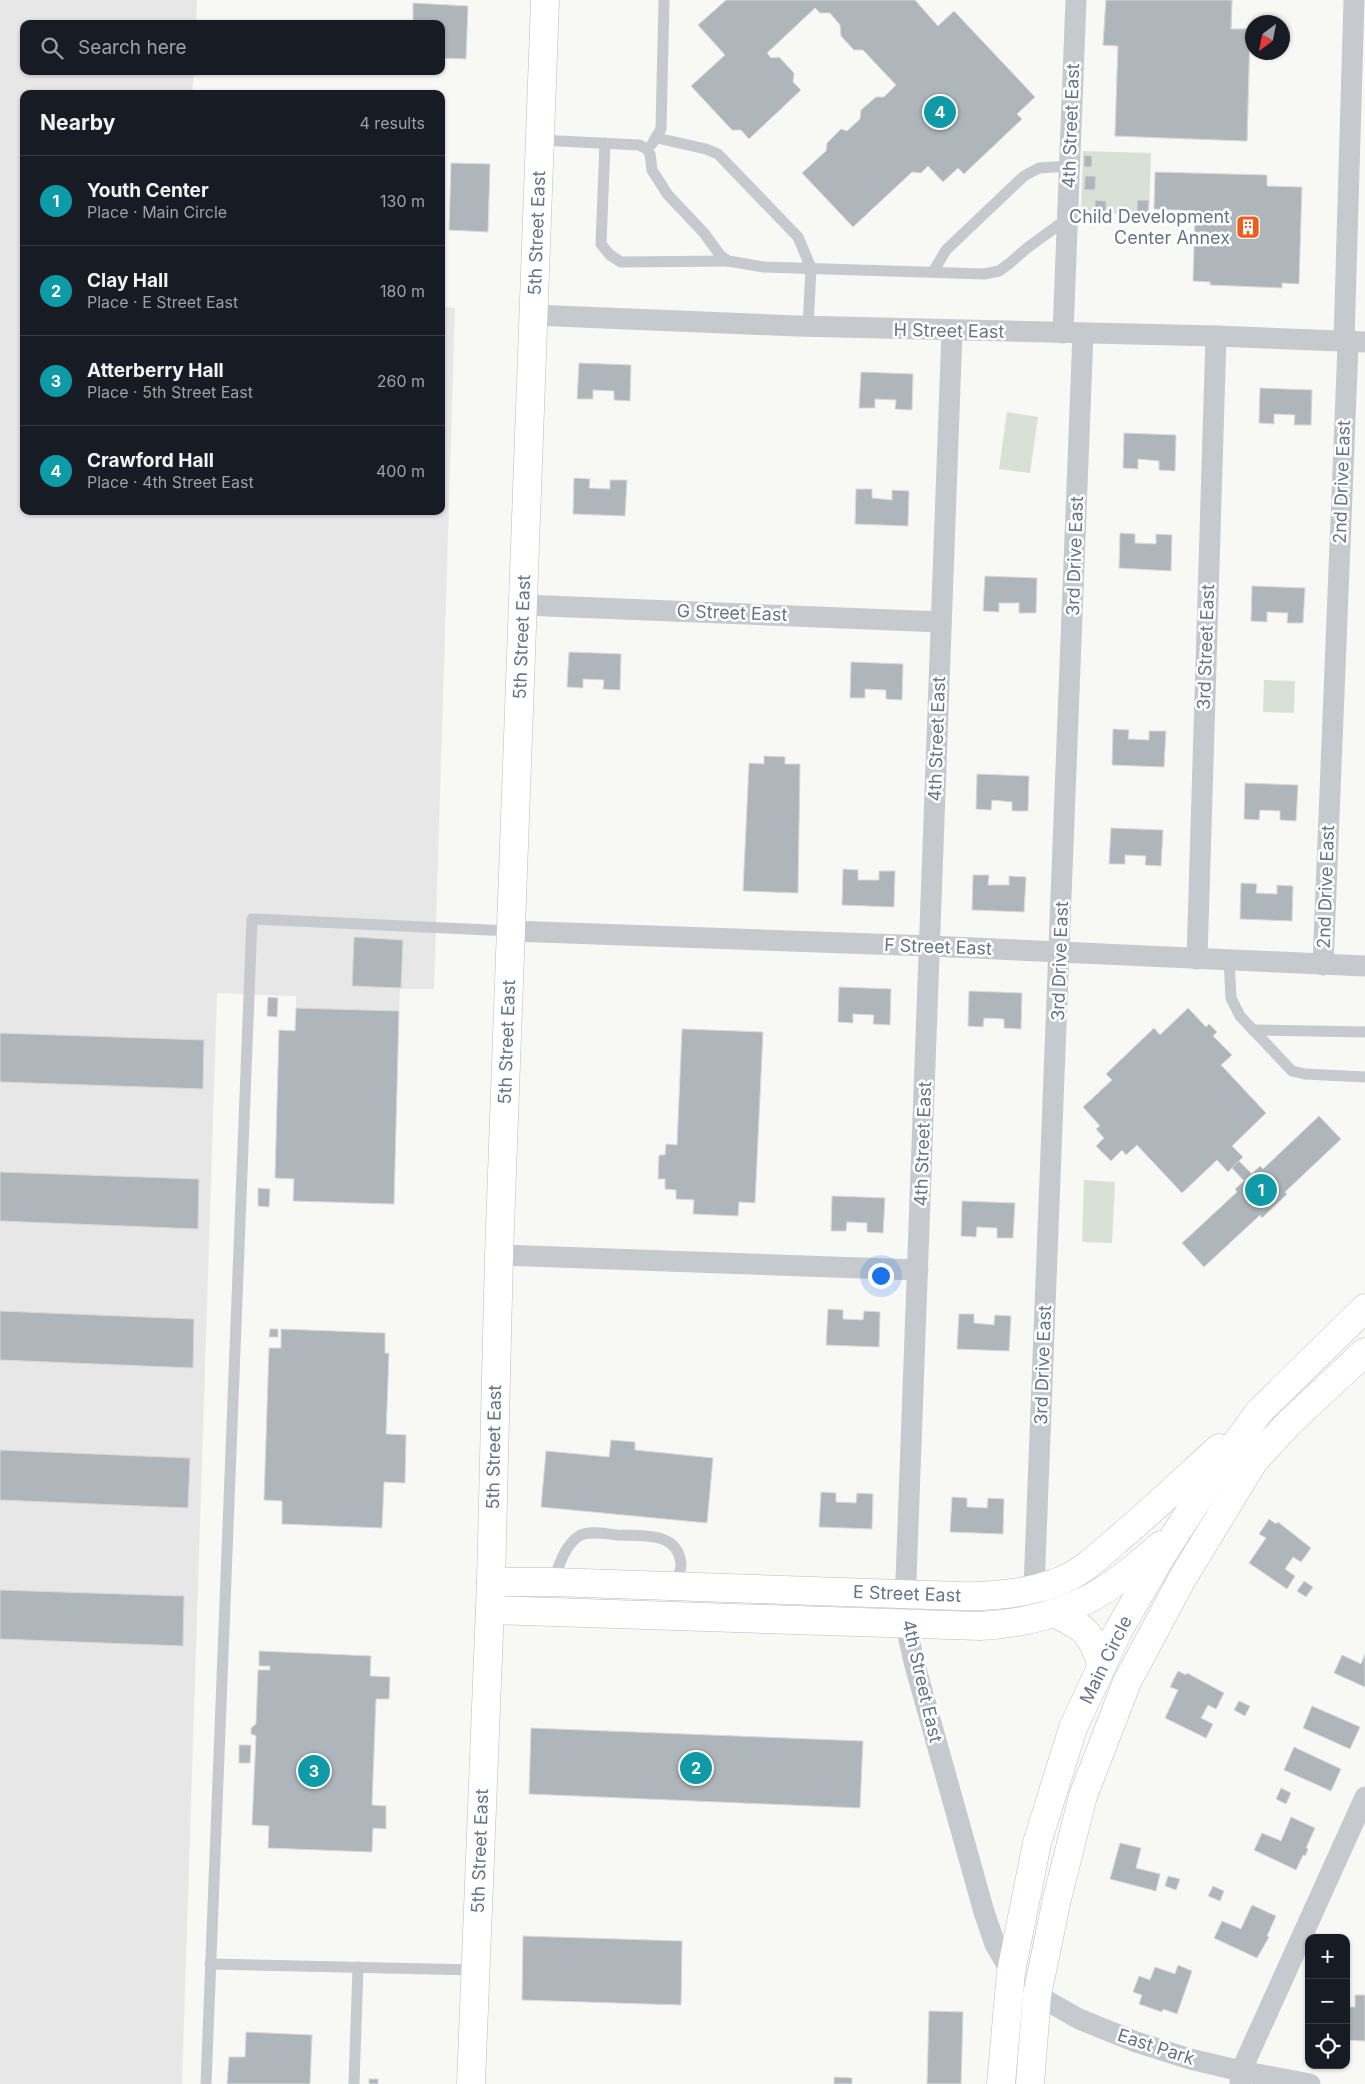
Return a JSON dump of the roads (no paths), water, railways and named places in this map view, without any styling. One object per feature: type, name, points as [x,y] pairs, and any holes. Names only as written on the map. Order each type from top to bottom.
[{"type":"street","name":"5th Street East","points":[[471,2084],[491,1582],[499,1255],[545,0]]},
{"type":"street","name":"4th Street East","points":[[1066,252],[1076,0]]},
{"type":"street","name":"2nd Drive East","points":[[1323,965],[1348,346],[1355,342],[1354,0]]},
{"type":"street","name":"3rd Drive East","points":[[1034,1588],[1060,952],[1073,333],[1066,252]]},
{"type":"street","name":"H Street East","points":[[533,315],[808,327],[1216,336],[1355,342]]},
{"type":"street","name":"4th Street East","points":[[952,331],[906,1624],[914,1662],[1006,1943]]},
{"type":"street","name":"3rd Street East","points":[[1197,959],[1216,336]]},
{"type":"street","name":"G Street East","points":[[523,604],[941,622]]},
{"type":"street","name":"F Street East","points":[[511,931],[930,946],[1365,966]]},
{"type":"street","points":[[499,1255],[918,1270]]},
{"type":"street","name":"Main Circle","points":[[1001,2084],[1010,1981],[1006,1943],[1074,1728],[1118,1631],[1214,1474],[1259,1412],[1365,1308]]},
{"type":"street","name":"Main Circle","points":[[1030,2084],[1037,1995],[1057,1899],[1083,1796],[1127,1682],[1182,1578],[1254,1461],[1289,1423],[1365,1352]]},
{"type":"street","name":"E Street East","points":[[491,1582],[553,1582],[982,1597],[1004,1596],[1056,1583],[1075,1573],[1099,1556],[1259,1412]]},
{"type":"street","name":"E Street East","points":[[490,1610],[906,1624],[1002,1625],[1053,1613],[1102,1591],[1139,1564],[1254,1461]]},
{"type":"street","points":[[1053,1613],[1078,1624],[1094,1643],[1102,1666]]},
{"type":"street","points":[[1240,2078],[1365,1797]]},
{"type":"street","name":"East Park","points":[[1010,1981],[1079,2019],[1136,2042],[1190,2059],[1240,2078],[1310,2084]]},
{"type":"lane","points":[[647,149],[657,138],[661,129],[664,0]]},
{"type":"lane","points":[[657,138],[706,149],[718,154],[798,237],[811,268],[808,327]]},
{"type":"lane","points":[[540,140],[639,144],[647,149],[650,154],[652,170],[668,195],[704,233],[720,256],[728,261]]},
{"type":"lane","points":[[605,143],[600,244],[610,255],[621,262],[728,261],[764,267],[984,274],[998,271],[1067,219]]},
{"type":"lane","points":[[933,272],[946,250],[1024,176],[1039,168],[1069,166]]},
{"type":"lane","points":[[206,2084],[252,919],[511,931]]},
{"type":"lane","points":[[1229,960],[1231,998],[1240,1016],[1292,1071],[1305,1074],[1365,1078]]},
{"type":"lane","points":[[1253,1030],[1365,1032]]},
{"type":"lane","points":[[553,1582],[562,1556],[570,1544],[581,1535],[655,1536],[668,1540],[677,1550],[681,1566],[674,1587]]},
{"type":"lane","points":[[210,1964],[475,1970]]},
{"type":"lane","points":[[354,2084],[358,1967]]},
{"type":"place","name":"Crawford Hall","points":[[940,112]]},
{"type":"place","name":"Child Development Center Annex","points":[[1248,227]]},
{"type":"place","name":"Youth Center","points":[[1261,1190]]},
{"type":"place","name":"Clay Hall","points":[[696,1768]]},
{"type":"place","name":"Atterberry Hall","points":[[314,1771]]}]
